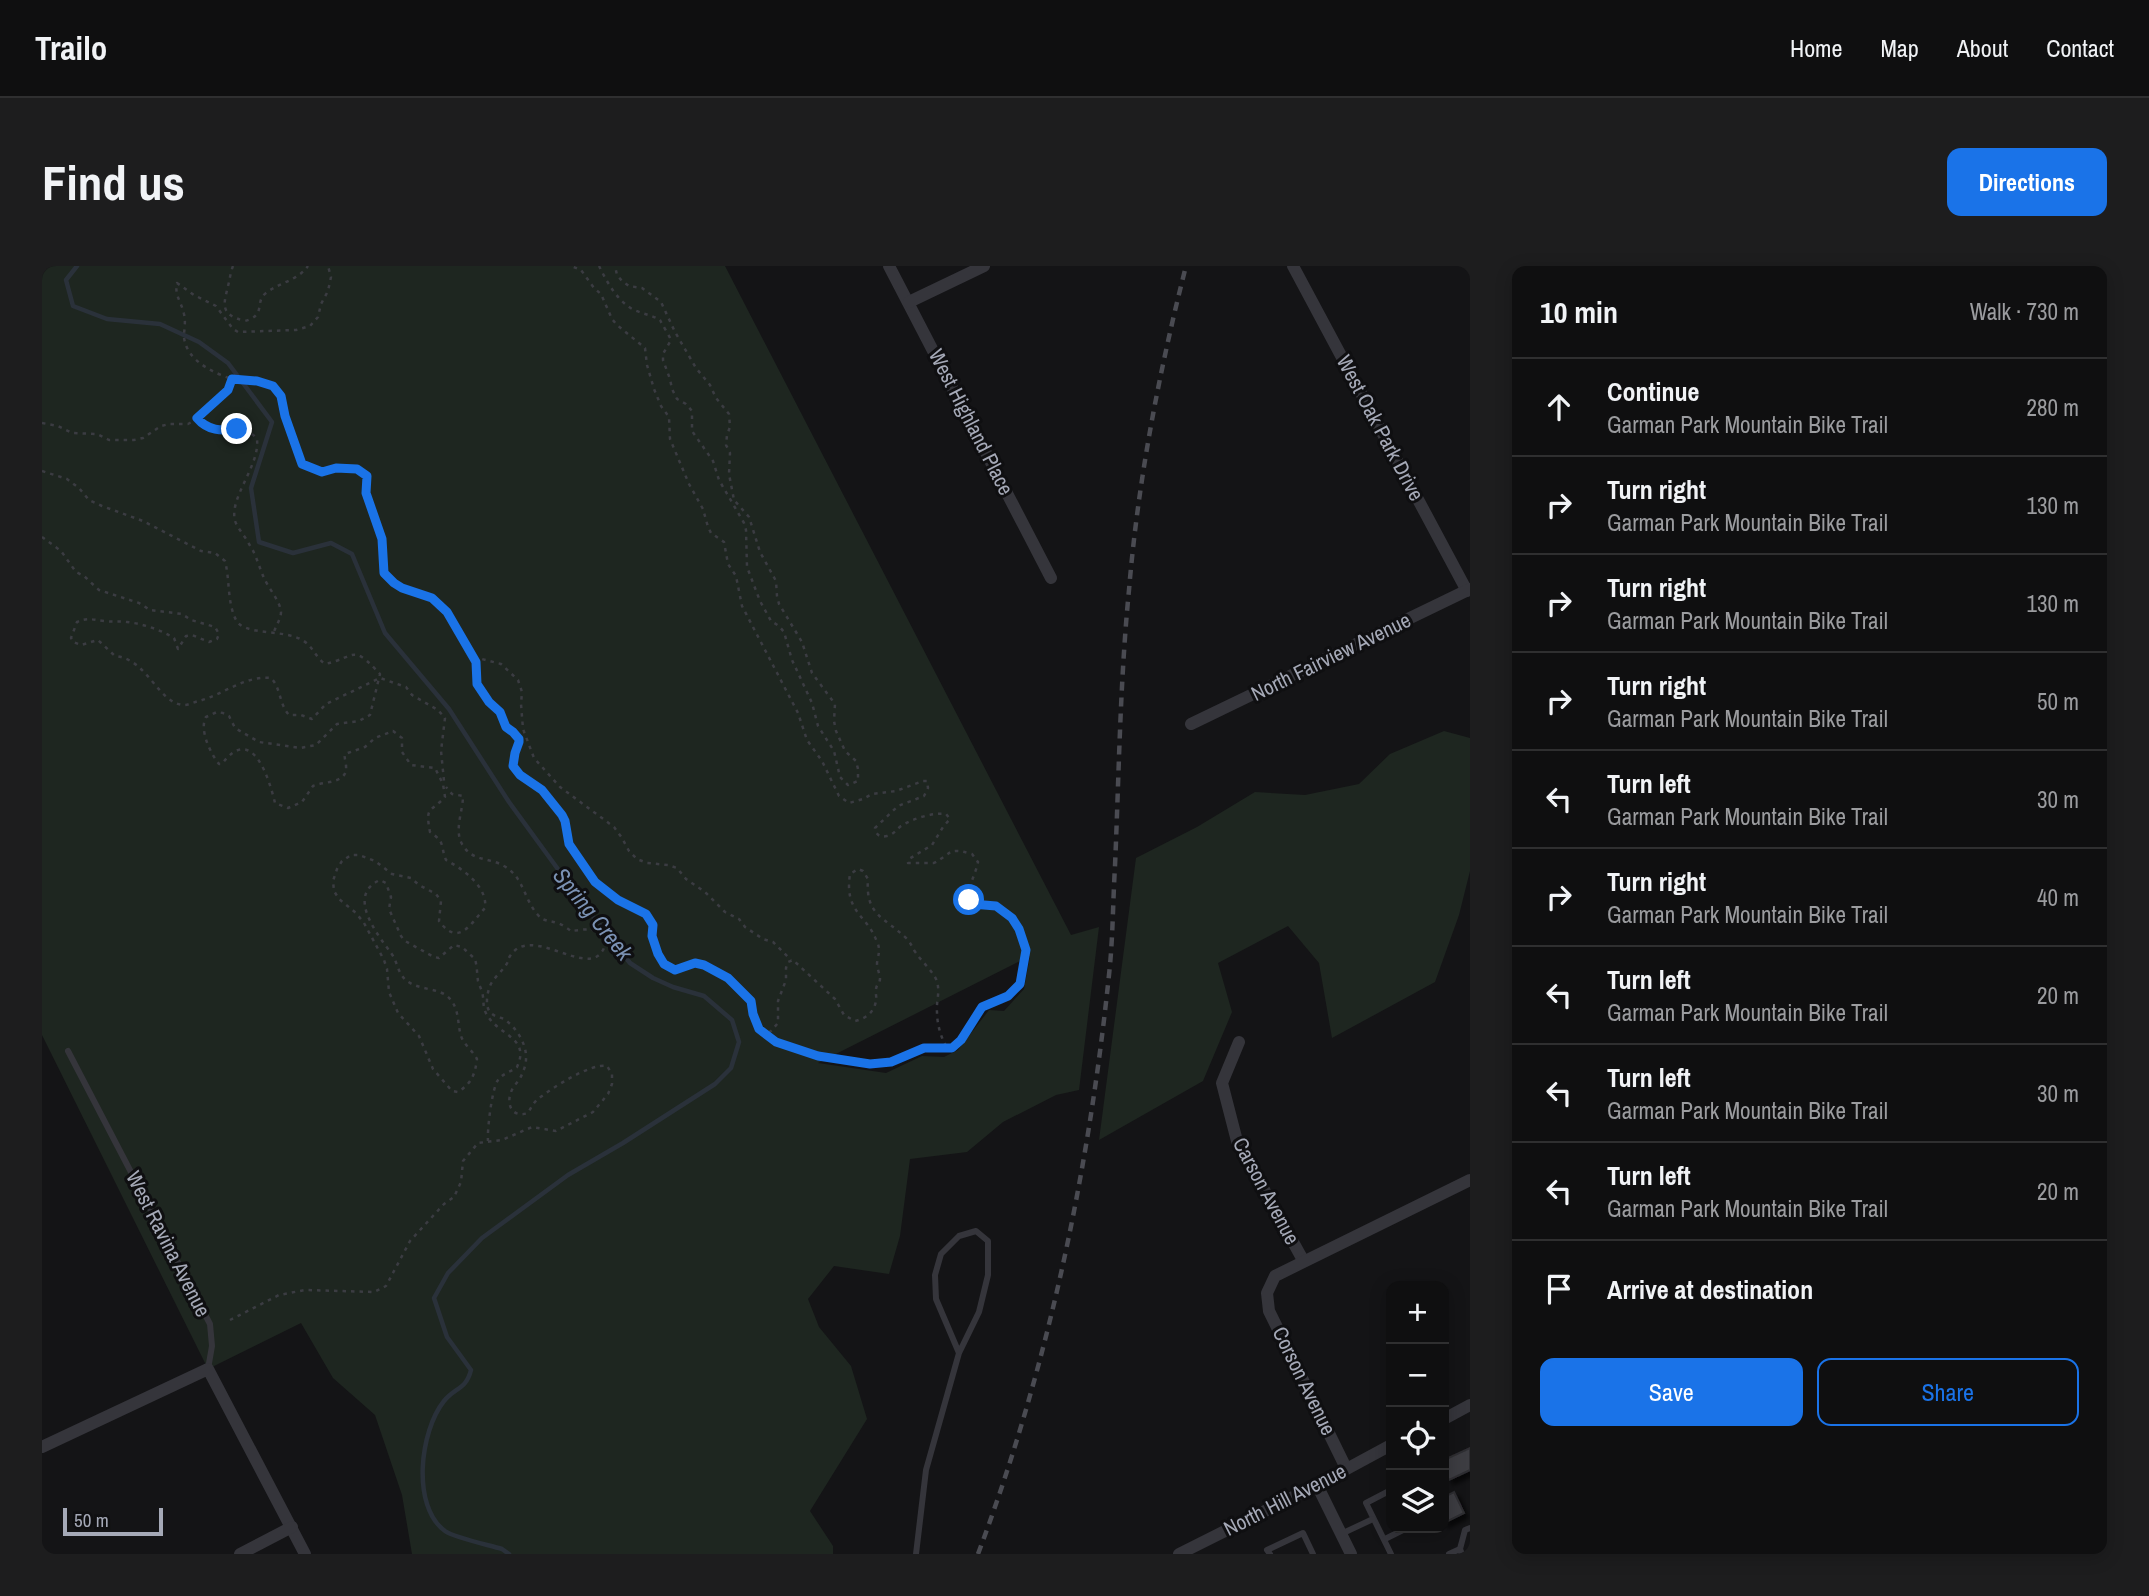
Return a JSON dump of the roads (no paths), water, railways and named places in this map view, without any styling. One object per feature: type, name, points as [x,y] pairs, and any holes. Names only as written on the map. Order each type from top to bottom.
[{"type":"street","name":"West Highland Place","points":[[889,266],[1051,578]]},
{"type":"street","points":[[909,302],[984,266]]},
{"type":"street","name":"West Oak Park Drive","points":[[1293,266],[1469,590]]},
{"type":"street","name":"North Fairview Avenue","points":[[1191,724],[1469,590]]},
{"type":"street","name":"Carson Avenue","points":[[1239,1042],[1222,1083],[1237,1141],[1303,1260]]},
{"type":"street","points":[[1303,1260],[1470,1180]]},
{"type":"street","name":"Corson Avenue","points":[[1303,1260],[1275,1276],[1267,1293],[1269,1311],[1346,1468]]},
{"type":"street","points":[[42,1447],[208,1368],[304,1554]]},
{"type":"street","points":[[1449,1416],[1470,1405]]},
{"type":"street","name":"North Hill Avenue","points":[[1179,1554],[1386,1448]]},
{"type":"street","points":[[1317,1485],[1351,1554]]},
{"type":"street","points":[[240,1554],[292,1527]]},
{"type":"lane","name":"West Ravina Avenue","points":[[68,1051],[210,1324],[212,1346],[208,1368]]},
{"type":"lane","points":[[916,1554],[926,1471],[959,1353],[979,1312],[988,1275],[988,1241],[975,1231],[959,1236],[941,1254],[936,1275],[936,1299],[959,1353]]},
{"type":"lane","points":[[1386,1493],[1366,1503],[1391,1554]]},
{"type":"lane","points":[[1342,1534],[1373,1519]]},
{"type":"lane","points":[[1449,1554],[1461,1551],[1465,1530],[1470,1528]]},
{"type":"lane","points":[[1270,1554],[1267,1550],[1303,1533],[1313,1554]]},
{"type":"lane","points":[[1385,1539],[1397,1533]]},
{"type":"waterway","name":"Spring Creek","points":[[77,266],[66,280],[73,306],[107,319],[160,324],[199,342],[228,363],[272,422],[251,488],[259,542],[293,553],[331,543],[352,554],[385,633],[449,709],[509,802],[630,963],[673,987],[704,996],[732,1020],[739,1042],[731,1068],[715,1084],[568,1175],[482,1238],[448,1273],[434,1298],[447,1337],[471,1370],[463,1385],[444,1401],[429,1430],[423,1468],[427,1504],[434,1519],[445,1531],[502,1549],[509,1554]]},
{"type":"railway","points":[[978,1554],[1026,1410],[1046,1337],[1063,1264],[1091,1115],[1111,953],[1122,693],[1133,549],[1151,427],[1186,266]]}]
